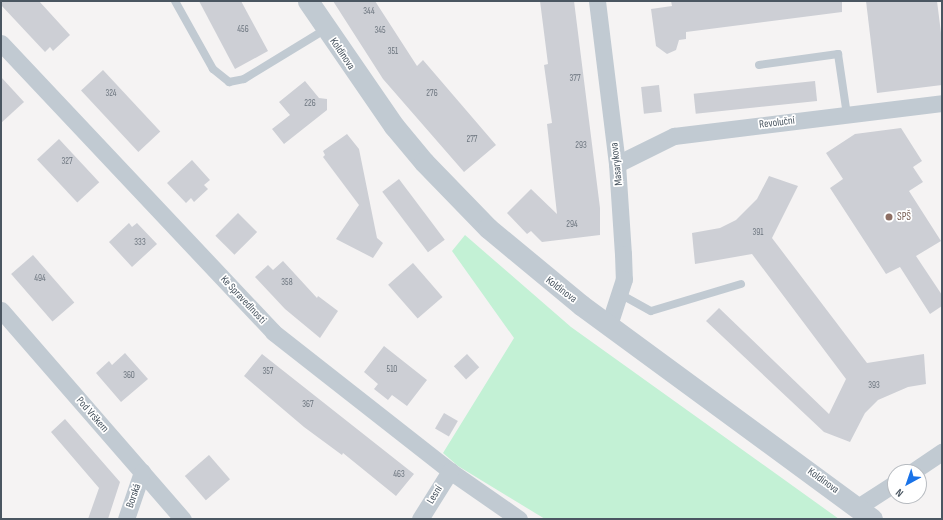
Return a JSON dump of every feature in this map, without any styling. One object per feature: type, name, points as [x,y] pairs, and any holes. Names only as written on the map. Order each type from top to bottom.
[{"type":"street","name":"Koldinova","points":[[308,1],[394,126],[455,196],[514,252],[609,325],[865,513]]},
{"type":"street","name":"Masarykova","points":[[597,1],[617,164],[623,254],[620,294],[609,325]]},
{"type":"street","name":"Ke Spravedlnosti","points":[[1,43],[273,332],[450,471],[519,519]]},
{"type":"street","name":"Revoluční","points":[[617,164],[674,136],[942,103]]},
{"type":"street","name":"Pod Vrškem","points":[[1,310],[183,519]]},
{"type":"street","points":[[924,464],[942,452]]},
{"type":"street","name":"Lesní","points":[[420,519],[450,471]]},
{"type":"street","name":"Borská","points":[[126,519],[142,472]]},
{"type":"street","points":[[865,513],[887,491]]},
{"type":"lane","points":[[175,1],[213,69],[229,82],[244,79],[326,29]]},
{"type":"lane","points":[[759,64],[838,54],[847,115]]},
{"type":"lane","points":[[620,294],[651,310],[740,284]]},
{"type":"green space","points":[[465,235],[571,327],[839,519],[545,519],[458,466],[443,453],[514,338],[452,251]]},
{"type":"building","points":[[1,1],[39,1],[70,35],[53,51],[50,47],[45,52],[1,5]]},
{"type":"building","points":[[199,1],[241,1],[268,51],[235,69]]},
{"type":"building","points":[[333,1],[375,1],[417,66],[423,60],[496,145],[464,172],[383,79]]},
{"type":"building","points":[[540,1],[574,1],[600,208],[600,235],[542,242],[531,231],[527,234],[507,213],[531,189],[557,214],[547,124],[552,123],[544,65],[548,64]]},
{"type":"building","points":[[671,1],[842,1],[842,12],[686,32],[686,39],[679,40],[676,50],[667,54],[656,46],[651,9],[672,6]]},
{"type":"building","points":[[866,1],[937,1],[942,41],[942,85],[877,93]]},
{"type":"building","points":[[103,70],[160,131],[138,152],[81,90]]},
{"type":"building","points":[[1,77],[24,102],[1,123]]},
{"type":"building","points":[[305,81],[319,98],[327,99],[327,110],[284,144],[272,129],[290,115],[279,102]]},
{"type":"building","points":[[815,81],[817,101],[696,114],[694,94]]},
{"type":"building","points":[[659,85],[662,112],[644,114],[641,87]]},
{"type":"building","name":"SPŠ","points":[[901,128],[922,161],[913,167],[923,182],[909,191],[941,241],[916,256],[942,295],[942,306],[930,314],[900,267],[886,274],[830,188],[843,179],[826,153],[855,134]]},
{"type":"building","points":[[347,134],[359,149],[377,238],[383,243],[373,258],[336,239],[359,205],[323,157],[325,155],[323,151]]},
{"type":"building","points":[[59,139],[99,182],[77,203],[37,159]]},
{"type":"building","points":[[192,160],[210,180],[204,185],[208,189],[194,202],[191,198],[186,203],[167,183]]},
{"type":"building","points":[[769,176],[798,186],[772,238],[867,363],[924,354],[926,384],[908,387],[878,400],[865,413],[850,442],[824,432],[706,321],[719,308],[829,414],[846,379],[752,254],[695,264],[692,233],[720,228],[736,220],[757,199]]},
{"type":"building","points":[[399,179],[445,240],[428,252],[382,192]]},
{"type":"building","points":[[238,213],[257,232],[234,255],[215,236]]},
{"type":"building","points":[[129,223],[132,227],[137,223],[157,244],[132,267],[109,242]]},
{"type":"building","points":[[33,255],[74,303],[52,322],[11,274]]},
{"type":"building","points":[[283,261],[317,298],[318,296],[338,311],[320,338],[285,309],[255,277],[268,265],[273,270]]},
{"type":"building","points":[[413,263],[443,297],[418,319],[388,285]]},
{"type":"building","points":[[384,346],[427,380],[407,406],[392,395],[388,400],[374,389],[378,384],[364,372]]},
{"type":"building","points":[[125,353],[148,379],[121,402],[96,373],[109,361],[112,365]]},
{"type":"building","points":[[262,354],[414,474],[396,496],[343,453],[342,455],[304,427],[244,376]]},
{"type":"building","points":[[467,354],[479,367],[466,379],[454,366]]},
{"type":"building","points":[[444,413],[458,421],[449,437],[435,429]]},
{"type":"building","points":[[65,419],[120,482],[108,519],[88,519],[99,488],[51,432]]},
{"type":"building","points":[[209,455],[230,479],[206,500],[185,476]]},
{"type":"place","name":"SPŠ","points":[[889,217]]}]
